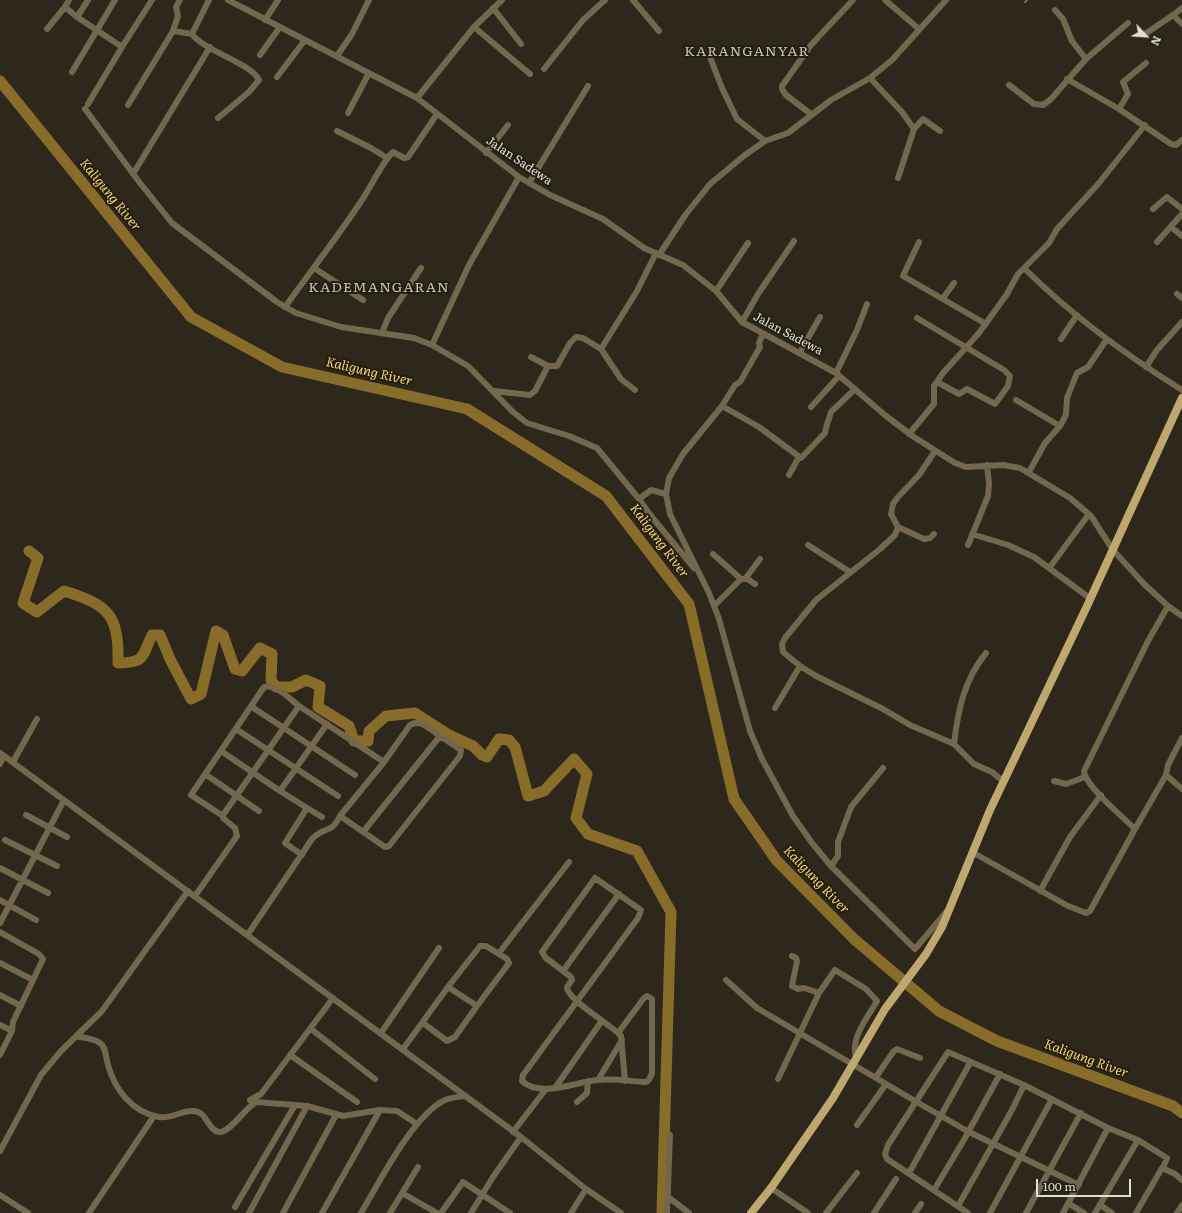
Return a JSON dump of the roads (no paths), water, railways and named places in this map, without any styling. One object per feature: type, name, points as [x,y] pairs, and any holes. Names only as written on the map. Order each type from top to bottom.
[{"type":"main road","points":[[751,1213],[771,1188],[834,1098],[854,1060],[888,1004],[922,961],[942,927],[949,907],[1003,781],[1091,598],[1112,547],[1182,398]]},
{"type":"street","points":[[47,29],[69,0]]},
{"type":"street","points":[[77,17],[88,0]]},
{"type":"street","points":[[72,72],[115,0]]},
{"type":"street","points":[[152,0],[122,47],[87,107],[133,174],[172,223],[285,307],[296,313],[341,327],[414,338],[432,345],[463,362],[513,412],[527,423],[569,436],[596,448],[639,499],[650,516],[689,563],[698,571]]},
{"type":"street","points":[[128,105],[173,31],[178,16],[176,7],[180,0]]},
{"type":"street","points":[[192,34],[194,27],[209,0]]},
{"type":"street","name":"Jalan Sadewa","points":[[228,0],[239,3],[278,29],[303,43],[337,56],[417,98],[486,153],[517,181],[529,183],[603,219],[655,257],[683,265],[716,291],[742,322],[762,336],[800,352],[837,377],[852,392],[909,434],[933,454],[960,466],[988,471],[1013,466],[1029,472],[1070,498],[1089,514],[1112,547],[1144,584],[1168,606],[1182,616]]},
{"type":"street","points":[[266,20],[278,0]]},
{"type":"street","points":[[337,56],[352,34],[369,0]]},
{"type":"street","points":[[417,98],[474,27],[502,0]]},
{"type":"street","points":[[544,69],[583,20],[605,0]]},
{"type":"street","points":[[633,0],[659,31]]},
{"type":"street","points":[[812,115],[786,95],[782,89],[782,86],[811,45],[853,0]]},
{"type":"street","points":[[885,0],[919,29]]},
{"type":"street","points":[[600,349],[637,291],[655,257],[710,184],[745,155],[765,141],[784,135],[831,100],[870,78],[892,60],[946,0]]},
{"type":"street","points":[[65,7],[96,31],[122,47]]},
{"type":"street","points":[[493,8],[521,44]]},
{"type":"street","points":[[1145,34],[1182,8]]},
{"type":"street","points":[[1055,10],[1063,19],[1072,40],[1086,59]]},
{"type":"street","points":[[1173,15],[1182,24]]},
{"type":"street","points":[[1008,85],[1034,104],[1039,106],[1047,103],[1086,59],[1128,23]]},
{"type":"street","points":[[474,27],[530,74]]},
{"type":"street","points":[[260,55],[278,29]]},
{"type":"street","points":[[173,31],[192,34],[210,47],[247,69],[259,80],[249,92],[218,118]]},
{"type":"street","points":[[277,77],[303,43]]},
{"type":"street","points":[[133,174],[210,47]]},
{"type":"street","points":[[710,57],[722,88],[737,119],[765,141]]},
{"type":"street","points":[[1119,109],[1128,94],[1123,82],[1146,63]]},
{"type":"street","points":[[348,113],[369,73]]},
{"type":"street","points":[[870,78],[898,107],[914,129]]},
{"type":"street","points":[[1067,79],[1145,124],[1171,144],[1176,145],[1182,140]]},
{"type":"street","points":[[529,183],[588,86]]},
{"type":"street","points":[[285,307],[374,182],[387,158],[393,152],[407,159],[437,114]]},
{"type":"street","points":[[898,178],[914,129],[923,119],[940,131]]},
{"type":"street","points":[[486,153],[508,124]]},
{"type":"street","points":[[909,434],[934,404],[933,390],[943,373],[967,348],[986,324],[1007,294],[1013,280],[1049,243],[1057,229],[1099,183],[1145,124]]},
{"type":"street","points":[[337,131],[387,158]]},
{"type":"street","points":[[432,345],[469,265],[517,181]]},
{"type":"street","points":[[1153,209],[1167,197],[1182,209]]},
{"type":"street","points":[[1157,242],[1182,214]]},
{"type":"street","points":[[1171,228],[1182,236]]},
{"type":"street","points":[[742,322],[758,294],[794,241]]},
{"type":"street","points":[[919,242],[903,276],[944,298],[986,324]]},
{"type":"street","points":[[716,291],[748,243]]},
{"type":"street","points":[[314,268],[363,300]]},
{"type":"street","points":[[382,333],[388,318],[420,268]]},
{"type":"street","points":[[1024,268],[1077,315],[1107,339],[1146,367],[1182,390]]},
{"type":"street","points":[[944,298],[954,283]]},
{"type":"street","points":[[811,407],[837,377],[867,304]]},
{"type":"street","points":[[1061,339],[1077,315]]},
{"type":"street","points":[[800,352],[820,317]]},
{"type":"street","points":[[917,318],[1004,370],[1010,376],[1008,386],[998,402],[995,404],[967,389],[958,394],[937,382]]},
{"type":"street","points":[[1146,367],[1157,350],[1182,322]]},
{"type":"street","points":[[762,336],[760,347],[748,371],[740,382],[734,385],[722,406],[683,454],[670,478],[666,494],[670,514],[714,606],[743,711],[759,752],[793,816],[812,843],[832,866],[915,950],[949,907]]},
{"type":"street","points":[[532,357],[548,366],[554,367],[558,364],[576,337],[583,338],[600,349],[621,379],[635,390]]},
{"type":"street","points":[[1029,472],[1045,443],[1060,426],[1066,415],[1067,398],[1077,372],[1088,367],[1107,339]]},
{"type":"street","points":[[494,392],[530,395],[535,391],[548,366]]},
{"type":"street","points":[[789,475],[799,457],[801,458],[807,453],[824,435],[826,426],[831,417],[830,413],[852,392]]},
{"type":"street","points":[[1016,400],[1060,426]]},
{"type":"street","points":[[722,406],[763,429],[799,457]]},
{"type":"street","points":[[933,454],[919,475],[893,504],[891,514],[898,527],[924,539],[930,538],[934,534]]},
{"type":"street","points":[[968,545],[988,496],[988,471]]},
{"type":"street","points":[[639,499],[652,490],[666,494]]},
{"type":"street","points":[[1050,567],[1089,514]]},
{"type":"street","points":[[898,527],[895,534],[880,549],[816,600],[785,638],[782,644],[783,652],[800,666],[883,709],[910,725],[954,744],[974,764],[980,768],[992,772],[1003,781]]},
{"type":"street","points":[[972,534],[1008,544],[1050,567],[1091,598]]},
{"type":"street","points":[[808,545],[850,572]]},
{"type":"street","points":[[713,554],[743,578],[755,584]]},
{"type":"street","points":[[714,606],[760,559]]},
{"type":"street","points":[[1136,829],[1101,795],[1085,777],[1084,771],[1148,641],[1168,606]]},
{"type":"street","points":[[954,744],[962,696],[970,679],[986,653]]},
{"type":"street","points":[[776,708],[800,666]]},
{"type":"street","points":[[196,896],[237,836],[235,828],[223,816],[191,796],[264,687],[269,686],[384,762]]},
{"type":"street","points":[[252,706],[355,775]]},
{"type":"street","points":[[223,816],[236,795],[299,706]]},
{"type":"street","points":[[13,762],[37,719]]},
{"type":"street","points":[[248,934],[315,836],[322,830],[332,829],[340,816],[414,723],[420,723],[461,750],[461,754],[392,844],[385,846],[340,816]]},
{"type":"street","points":[[280,791],[327,724]]},
{"type":"street","points":[[236,729],[338,796]]},
{"type":"street","points":[[363,832],[440,736]]},
{"type":"street","points":[[972,852],[1078,911],[1088,912],[1166,775],[1181,741]]},
{"type":"street","points":[[221,751],[252,773],[322,817]]},
{"type":"street","points":[[0,764],[2,754],[248,934],[521,1137],[586,1189],[621,1213]]},
{"type":"street","points":[[832,866],[838,856],[838,839],[851,808],[883,768]]},
{"type":"street","points":[[205,774],[259,811]]},
{"type":"street","points":[[1166,775],[1182,789]]},
{"type":"street","points":[[1054,781],[1066,784],[1085,777]]},
{"type":"street","points":[[1040,891],[1070,837],[1101,795]]},
{"type":"street","points":[[0,923],[64,800]]},
{"type":"street","points":[[302,855],[285,843],[307,808]]},
{"type":"street","points":[[26,815],[67,837]]},
{"type":"street","points":[[5,840],[57,866]]},
{"type":"street","points":[[499,953],[569,862]]},
{"type":"street","points":[[0,868],[48,893]]},
{"type":"street","points":[[618,1033],[644,998],[647,996],[652,999],[651,1077],[646,1082],[598,1080],[546,1089],[524,1082],[522,1078],[578,1001],[640,915],[641,910],[597,878],[593,880],[542,952],[546,958],[572,979],[566,989],[578,1001],[601,1022],[618,1033],[622,1039],[625,1081]]},
{"type":"street","points":[[0,1151],[42,1075],[76,1036],[102,1011],[188,891]]},
{"type":"street","points":[[563,971],[619,894]]},
{"type":"street","points":[[0,900],[36,920]]},
{"type":"street","points":[[0,932],[43,957],[13,1022],[12,1032],[0,1055]]},
{"type":"street","points":[[403,1049],[480,946],[488,946],[507,959],[508,965],[476,1006],[455,1037],[447,1041],[423,1023]]},
{"type":"street","points":[[381,1033],[439,948]]},
{"type":"street","points":[[792,956],[796,958],[797,961],[792,986],[798,989],[804,988],[819,993]]},
{"type":"street","points":[[0,963],[33,980]]},
{"type":"street","points":[[778,1079],[799,1032],[819,993],[835,970],[866,989],[877,1002],[856,1038],[854,1060]]},
{"type":"street","points":[[726,980],[757,1008],[799,1032],[854,1060],[886,1084],[915,1101],[969,1132],[1078,1185]]},
{"type":"street","points":[[448,987],[476,1006]]},
{"type":"street","points":[[0,995],[21,1006]]},
{"type":"street","points":[[250,1100],[261,1094],[333,998]]},
{"type":"street","points":[[555,1088],[601,1022]]},
{"type":"street","points":[[0,1025],[12,1032]]},
{"type":"street","points":[[311,1029],[375,1079]]},
{"type":"street","points":[[76,1036],[100,1042],[114,1082],[121,1094],[130,1104],[154,1116],[168,1117],[190,1110],[195,1111],[204,1116],[214,1130],[225,1132],[244,1111],[256,1102],[307,1106],[336,1115],[350,1116],[380,1110],[397,1111],[417,1124]]},
{"type":"street","points":[[598,1080],[622,1039]]},
{"type":"street","points":[[876,1077],[893,1052],[897,1049],[920,1058]]},
{"type":"street","points":[[968,1213],[887,1159],[885,1154],[888,1145],[945,1053],[951,1052],[970,1063],[1024,1085],[1108,1128],[1138,1140],[1167,1158],[1163,1168],[1160,1170],[1136,1213]]},
{"type":"street","points":[[290,1055],[357,1102]]},
{"type":"street","points":[[909,1173],[942,1116],[970,1063]]},
{"type":"street","points":[[934,1190],[969,1132],[1000,1074]]},
{"type":"street","points":[[577,1102],[587,1093],[588,1082]]},
{"type":"street","points":[[857,1125],[886,1084]]},
{"type":"street","points":[[960,1209],[1024,1085]]},
{"type":"street","points":[[513,1132],[546,1089]]},
{"type":"street","points":[[361,1213],[399,1148],[417,1124],[438,1104],[452,1097],[466,1096]]},
{"type":"street","points":[[990,1213],[1052,1099]]},
{"type":"street","points":[[235,1207],[295,1105]]},
{"type":"street","points":[[249,1213],[307,1106]]},
{"type":"street","points":[[322,1213],[380,1110]]},
{"type":"street","points":[[1026,1213],[1080,1113]]},
{"type":"street","points":[[283,1213],[336,1115]]},
{"type":"street","points":[[89,1213],[154,1116]]},
{"type":"street","points":[[1063,1213],[1108,1128]]},
{"type":"street","points":[[667,1213],[670,1135]]},
{"type":"street","points":[[471,1213],[493,1177],[521,1137]]},
{"type":"street","points":[[1095,1213],[1138,1140]]},
{"type":"street","points":[[390,1213],[418,1167]]},
{"type":"street","points":[[1163,1168],[1182,1180]]},
{"type":"street","points":[[826,1213],[857,1173]]},
{"type":"street","points":[[874,1213],[896,1179]]},
{"type":"street","points":[[441,1213],[462,1182],[509,1213]]},
{"type":"street","points":[[771,1188],[808,1213]]},
{"type":"street","points":[[570,1213],[586,1189]]},
{"type":"street","points":[[402,1192],[437,1213]]},
{"type":"street","points":[[0,1195],[28,1213]]},
{"type":"street","points":[[668,1197],[689,1213]]},
{"type":"street","points":[[1068,1203],[1084,1213]]},
{"type":"street","points":[[915,1213],[921,1204]]},
{"type":"street","points":[[1100,1205],[1112,1213]]},
{"type":"street","points":[[1177,1213],[1182,1205]]},
{"type":"waterway","name":"Kaligung River","points":[[0,81],[191,317],[282,367],[467,409],[606,496],[689,604],[734,799],[777,861],[854,939],[939,1011],[997,1041],[1173,1106],[1182,1113]]},
{"type":"waterway","points":[[29,551],[38,558],[23,603],[37,612],[64,591],[92,601],[108,614],[113,623],[118,647],[118,663],[138,660],[144,654],[152,635],[160,635],[170,659],[191,699],[201,694],[216,631],[223,635],[235,669],[242,671],[260,648],[272,654],[271,680],[276,687],[292,687],[306,680],[320,686],[318,707],[349,726],[354,741],[368,741],[369,731],[386,716],[415,713],[449,735],[473,746],[482,755],[487,757],[499,739],[509,740],[515,747],[528,796],[544,791],[574,759],[587,774],[576,818],[588,834],[637,851],[671,912],[662,1213]]},
{"type":"district","name":"KARANGANYAR","points":[[747,52]]},
{"type":"district","name":"KADEMANGARAN","points":[[379,288]]}]
